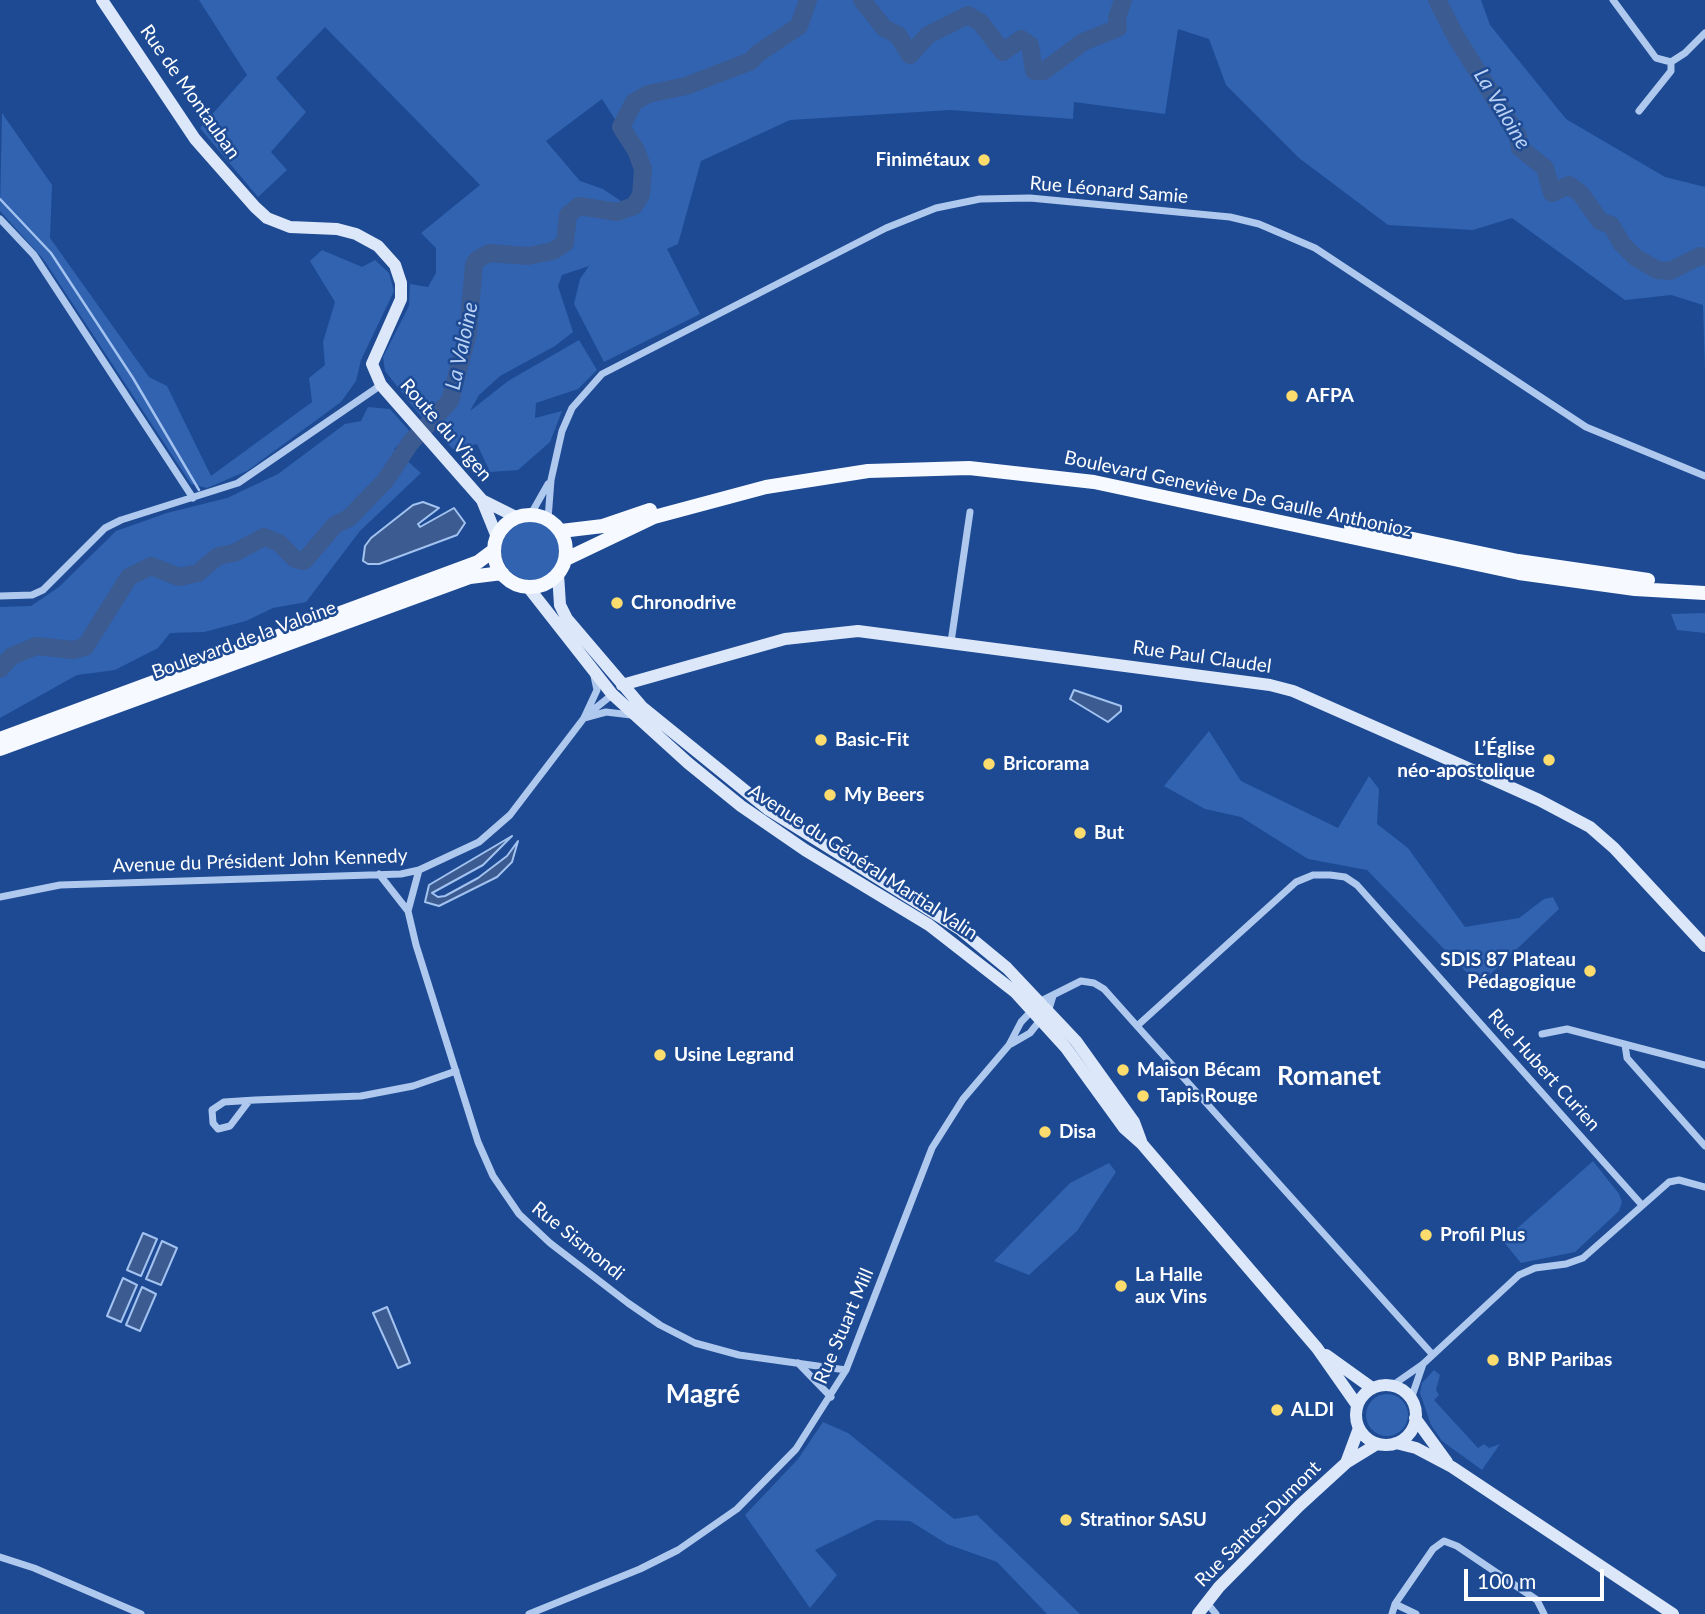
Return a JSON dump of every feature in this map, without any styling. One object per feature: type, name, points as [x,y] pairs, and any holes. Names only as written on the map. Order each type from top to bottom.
[{"type":"main road","name":"Rue de Montauban","points":[[103,0],[195,139],[267,218],[290,227],[337,229],[356,234],[378,246],[395,265],[401,283],[401,299],[372,364],[381,386]]},
{"type":"main road","name":"Route du Vigen","points":[[381,386],[482,500],[496,543]]},
{"type":"main road","name":"Boulevard Geneviève De Gaulle Anthonioz","points":[[561,531],[603,526],[708,490],[781,474],[901,460],[985,461],[1095,473],[1518,561],[1636,579],[1705,583]]},
{"type":"main road","name":"Boulevard Geneviève De Gaulle Anthonioz","points":[[566,559],[654,517],[726,496],[868,471],[969,468],[1094,482],[1519,573],[1635,589],[1705,593]]},
{"type":"main road","name":"Route du Vigen","points":[[482,500],[524,516]]},
{"type":"main road","points":[[524,516],[548,519],[561,531],[566,544],[566,559],[558,574],[546,583],[528,587],[511,582],[502,573],[496,543],[506,524],[524,516]]},
{"type":"main road","name":"Boulevard de la Valoine","points":[[0,739],[478,562],[496,543]]},
{"type":"main road","name":"Boulevard de la Valoine","points":[[0,749],[470,578],[502,573]]},
{"type":"main road","name":"Avenue du Général Martial Valin","points":[[558,574],[560,605],[614,690],[642,707],[769,810],[961,930],[1043,1007],[1130,1116],[1142,1144],[1317,1348],[1357,1405]]},
{"type":"main road","name":"Avenue du Général Martial Valin","points":[[528,587],[585,660],[636,716],[741,806],[805,850],[929,925],[1043,1007]]},
{"type":"main road","name":"Rue Paul Claudel","points":[[614,690],[786,639],[825,632],[858,631],[1249,681],[1293,691],[1539,800],[1590,827],[1615,848],[1705,946]]},
{"type":"main road","name":"Avenue du Général Martial Valin","points":[[1317,1348],[1372,1388]]},
{"type":"main road","points":[[1452,1467],[1415,1418],[1411,1399],[1393,1385],[1372,1388],[1357,1405],[1359,1428],[1377,1444],[1396,1443],[1416,1448],[1452,1467],[1673,1614]]},
{"type":"main road","points":[[1396,1443],[1409,1433],[1415,1418]]},
{"type":"main road","name":"Rue Santos-Dumont","points":[[1346,1463],[1359,1428]]},
{"type":"main road","name":"Rue Santos-Dumont","points":[[1198,1614],[1246,1559],[1346,1463],[1377,1444]]},
{"type":"street","points":[[1613,0],[1656,58],[1671,62],[1685,54],[1705,33]]},
{"type":"street","points":[[1639,111],[1671,71],[1671,62]]},
{"type":"street","name":"Rue Léonard Samie","points":[[551,480],[562,430],[572,408],[602,374],[886,228],[956,203],[1030,198],[1230,217],[1259,224],[1315,248],[1586,427],[1705,476]]},
{"type":"street","points":[[0,219],[34,255],[193,498]]},
{"type":"street","points":[[0,596],[32,595],[43,590],[105,528],[121,520],[237,484],[381,386]]},
{"type":"street","points":[[524,516],[551,480]]},
{"type":"street","points":[[548,519],[551,480]]},
{"type":"street","points":[[951,642],[970,512]]},
{"type":"street","points":[[585,660],[596,681],[593,702]]},
{"type":"street","name":"Avenue du Président John Kennedy","points":[[0,897],[60,885],[379,874],[419,870],[471,847],[510,815],[584,718],[593,702],[614,690]]},
{"type":"street","name":"Avenue du Président John Kennedy","points":[[584,718],[614,690]]},
{"type":"street","points":[[584,718],[607,712],[636,716]]},
{"type":"street","points":[[408,911],[419,870]]},
{"type":"street","name":"Rue Sismondi","points":[[379,874],[408,911],[478,1142],[494,1176],[519,1214],[550,1243],[634,1307],[660,1325],[695,1343],[739,1355],[846,1370]]},
{"type":"street","name":"Rue Hubert Curien","points":[[1137,1026],[1296,882],[1312,876],[1345,877],[1366,895],[1641,1204]]},
{"type":"street","points":[[1043,1007],[1081,981],[1094,983],[1104,989],[1432,1354]]},
{"type":"street","name":"Rue Stuart Mill","points":[[1009,1045],[1027,1035],[1043,1007]]},
{"type":"street","name":"Rue Stuart Mill","points":[[528,1614],[678,1550],[727,1516],[762,1486],[796,1449],[846,1370],[932,1148],[963,1100],[1009,1045],[1021,1022],[1043,1007]]},
{"type":"street","points":[[1542,1034],[1567,1029],[1705,1065]]},
{"type":"street","points":[[1625,1045],[1627,1058],[1705,1146]]},
{"type":"street","points":[[249,1101],[230,1126],[218,1129],[213,1123],[211,1117],[216,1106],[249,1101],[361,1096],[413,1086],[456,1071]]},
{"type":"street","points":[[1393,1385],[1423,1364],[1519,1275],[1535,1268],[1566,1264],[1583,1258],[1669,1182],[1679,1180],[1705,1187]]},
{"type":"street","points":[[798,1362],[831,1397]]},
{"type":"street","points":[[1411,1399],[1423,1364]]},
{"type":"street","points":[[1392,1614],[1395,1604],[1433,1549],[1444,1541],[1457,1546],[1537,1600],[1544,1614]]},
{"type":"street","points":[[0,1557],[45,1572],[141,1614]]},
{"type":"street","points":[[1207,1603],[1216,1614]]},
{"type":"street","points":[[1395,1604],[1416,1614]]},
{"type":"shaded area","points":[[199,0],[1481,0],[1490,25],[1566,119],[1665,177],[1705,187],[1705,369],[1703,305],[1671,295],[1625,300],[1512,218],[1473,230],[1388,225],[1299,158],[1226,85],[1209,39],[1178,29],[1165,114],[1074,102],[1073,119],[950,110],[790,120],[701,161],[678,244],[667,249],[700,314],[604,362],[574,304],[580,279],[589,266],[562,275],[558,286],[573,332],[555,346],[500,376],[479,395],[470,411],[508,381],[579,340],[597,370],[578,389],[536,403],[535,418],[562,411],[550,442],[518,470],[490,472],[477,444],[453,449],[419,414],[385,371],[383,357],[409,306],[410,284],[428,287],[436,273],[436,248],[421,233],[480,185],[325,27],[276,78],[306,112],[271,152],[287,170],[258,197],[200,128],[247,75]],"holes":[[[602,99],[650,175],[635,195],[624,203],[603,189],[580,181],[546,141]]]},
{"type":"shaded area","points":[[2,113],[52,185],[50,238],[149,377],[167,386],[211,476],[312,402],[309,378],[325,365],[323,342],[335,302],[310,261],[322,250],[362,267],[375,260],[389,273],[394,291],[361,360],[356,381],[341,402],[247,471],[207,488],[191,484],[44,260],[0,211]]},
{"type":"shaded area","points":[[368,407],[390,409],[412,434],[394,449],[421,473],[360,531],[306,602],[273,608],[246,621],[204,632],[170,633],[158,648],[115,670],[77,675],[0,718],[0,607],[31,606],[59,587],[116,531],[167,513],[227,498],[278,474],[345,424],[361,421]]},
{"type":"shaded area","points":[[423,502],[439,508],[418,524],[420,527],[454,508],[465,523],[457,535],[379,564],[363,561],[365,546],[371,538],[413,505]]},
{"type":"shaded area","points":[[525,520],[537,520],[553,528],[559,538],[559,562],[553,572],[537,580],[525,580],[509,572],[501,556],[501,544],[509,528]]},
{"type":"shaded area","points":[[1705,613],[1705,633],[1677,630],[1671,614]]},
{"type":"shaded area","points":[[1074,690],[1121,706],[1121,711],[1108,722],[1070,699]]},
{"type":"shaded area","points":[[1209,731],[1241,781],[1338,828],[1369,776],[1379,789],[1377,824],[1408,848],[1465,927],[1519,918],[1544,899],[1553,897],[1559,909],[1479,985],[1367,870],[1308,859],[1241,817],[1205,809],[1164,786]]},
{"type":"shaded area","points":[[512,836],[483,865],[432,893],[438,897],[445,896],[478,878],[507,856],[518,841],[512,862],[497,877],[439,906],[425,902],[429,885]]},
{"type":"shaded area","points":[[1593,1161],[1619,1194],[1622,1202],[1619,1211],[1575,1252],[1521,1263],[1503,1241]]},
{"type":"shaded area","points":[[1109,1163],[1116,1172],[1077,1231],[1029,1275],[994,1261],[1070,1183]]},
{"type":"shaded area","points":[[143,1233],[157,1239],[141,1276],[127,1270]]},
{"type":"shaded area","points":[[162,1241],[177,1248],[161,1285],[146,1279]]},
{"type":"shaded area","points":[[123,1278],[137,1285],[121,1322],[107,1316]]},
{"type":"shaded area","points":[[142,1287],[156,1294],[140,1331],[126,1325]]},
{"type":"shaded area","points":[[387,1307],[410,1363],[398,1368],[373,1313]]},
{"type":"shaded area","points":[[1434,1370],[1440,1375],[1436,1390],[1439,1395],[1434,1400],[1478,1448],[1484,1444],[1489,1448],[1500,1444],[1482,1470],[1442,1441],[1431,1425],[1420,1393],[1422,1383]]},
{"type":"shaded area","points":[[1387,1394],[1402,1400],[1408,1415],[1402,1430],[1387,1436],[1372,1430],[1366,1415],[1372,1400]]},
{"type":"shaded area","points":[[823,1422],[848,1433],[954,1519],[977,1515],[1080,1614],[1047,1614],[997,1562],[947,1544],[910,1521],[876,1520],[815,1550],[837,1575],[810,1608],[745,1515],[798,1459]]},
{"type":"waterway","name":"La Valoine","points":[[0,669],[12,656],[36,646],[73,650],[85,647],[129,577],[151,566],[179,577],[198,573],[218,556],[234,553],[264,537],[279,543],[295,559],[304,561],[335,525],[349,518],[385,481],[411,442],[450,401],[468,333],[474,265],[477,260],[489,253],[528,256],[553,251],[565,243],[568,215],[579,206],[617,212],[634,206],[641,195],[643,169],[636,150],[621,127],[634,102],[648,94],[686,86],[751,61],[757,54],[799,26],[808,0]]},
{"type":"waterway","name":"La Valoine","points":[[862,0],[884,28],[898,35],[910,55],[928,35],[968,15],[980,22],[1003,52],[1021,39],[1030,45],[1034,71],[1044,71],[1083,42],[1118,28],[1117,18],[1123,0]]},
{"type":"waterway","name":"La Valoine","points":[[1437,0],[1456,37],[1518,136],[1520,148],[1545,168],[1552,193],[1569,185],[1581,194],[1600,221],[1611,225],[1622,244],[1635,257],[1657,270],[1670,271],[1700,256],[1705,257]]},
{"type":"waterway","points":[[0,199],[51,253],[133,378],[199,490]]},
{"type":"place","name":"Finimétaux","points":[[984,160]]},
{"type":"place","name":"AFPA","points":[[1292,396]]},
{"type":"place","name":"Chronodrive","points":[[617,603]]},
{"type":"place","name":"Basic-Fit","points":[[821,740]]},
{"type":"place","name":"L’Église néo-apostolique","points":[[1549,760]]},
{"type":"place","name":"Bricorama","points":[[989,764]]},
{"type":"place","name":"My Beers","points":[[830,795]]},
{"type":"place","name":"But","points":[[1080,833]]},
{"type":"place","name":"SDIS 87 Plateau Pédagogique","points":[[1590,971]]},
{"type":"place","name":"Usine Legrand","points":[[660,1055]]},
{"type":"place","name":"Maison Bécam","points":[[1123,1070]]},
{"type":"place","name":"Tapis Rouge","points":[[1143,1096]]},
{"type":"place","name":"Disa","points":[[1045,1132]]},
{"type":"place","name":"Profil Plus","points":[[1426,1235]]},
{"type":"place","name":"La Halle aux Vins","points":[[1121,1286]]},
{"type":"place","name":"BNP Paribas","points":[[1493,1360]]},
{"type":"place","name":"ALDI","points":[[1277,1410]]},
{"type":"place","name":"Stratinor SASU","points":[[1066,1520]]},
{"type":"district","name":"Romanet","points":[[1329,1077]]},
{"type":"district","name":"Magré","points":[[703,1395]]}]
